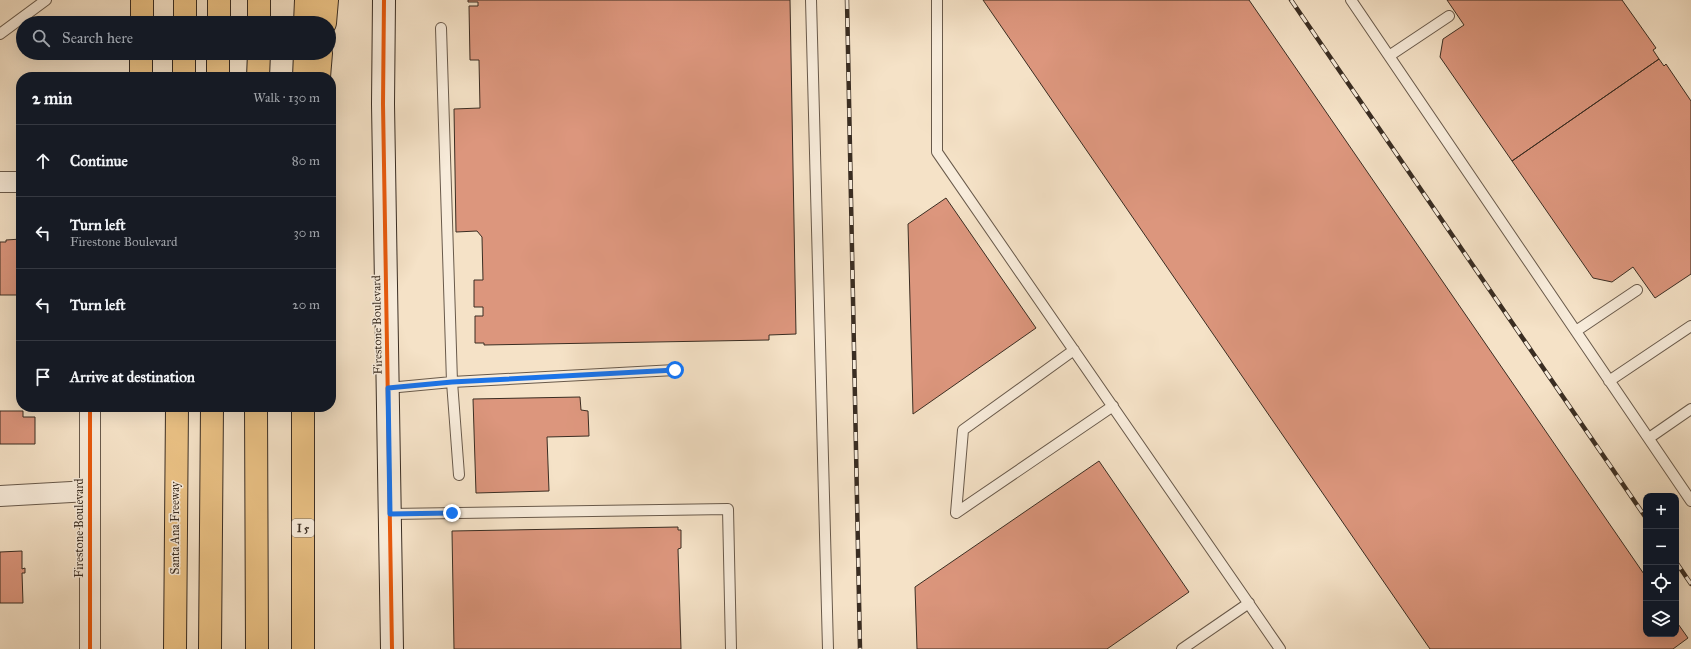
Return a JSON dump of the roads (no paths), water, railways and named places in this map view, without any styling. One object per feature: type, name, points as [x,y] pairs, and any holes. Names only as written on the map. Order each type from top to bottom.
[{"type":"highway","points":[[142,0],[142,16]]},
{"type":"highway","points":[[185,0],[185,16]]},
{"type":"highway","points":[[219,0],[219,16]]},
{"type":"highway","points":[[259,0],[259,16]]},
{"type":"highway","points":[[305,16],[306,0]]},
{"type":"highway","points":[[326,16],[327,0]]},
{"type":"highway","points":[[141,60],[141,72]]},
{"type":"highway","points":[[184,60],[184,72]]},
{"type":"highway","points":[[218,60],[218,72]]},
{"type":"highway","points":[[258,72],[259,60]]},
{"type":"highway","points":[[304,72],[305,60]]},
{"type":"highway","points":[[319,72],[320,60]]},
{"type":"highway","points":[[166,412],[175,502]]},
{"type":"highway","name":"Santa Ana Freeway","points":[[174,649],[177,412]]},
{"type":"highway","points":[[210,649],[212,412]]},
{"type":"highway","points":[[256,412],[257,649]]},
{"type":"highway","name":"I 5","points":[[303,412],[303,649]]},
{"type":"street","name":"Firestone Boulevard","points":[[384,0],[384,104],[392,649]]},
{"type":"street","points":[[0,182],[16,182]]},
{"type":"street","name":"Firestone Boulevard","points":[[90,412],[90,649]]},
{"type":"street","points":[[0,496],[89,491]]},
{"type":"lane","points":[[24,16],[46,0]]},
{"type":"lane","points":[[811,0],[828,649]]},
{"type":"lane","points":[[937,0],[937,152],[1280,649]]},
{"type":"lane","points":[[1351,0],[1691,501]]},
{"type":"lane","points":[[1389,56],[1449,16]]},
{"type":"lane","points":[[0,34],[16,22]]},
{"type":"lane","points":[[442,28],[452,382],[459,475]]},
{"type":"lane","points":[[1576,331],[1637,290]]},
{"type":"lane","points":[[1609,381],[1691,326]]},
{"type":"lane","points":[[1074,350],[963,430],[956,513],[1113,406]]},
{"type":"lane","points":[[388,388],[452,382],[675,370]]},
{"type":"lane","points":[[1649,438],[1691,409]]},
{"type":"lane","points":[[390,514],[728,509],[731,649]]},
{"type":"lane","points":[[1182,649],[1249,603]]},
{"type":"railway","points":[[847,0],[860,649]]},
{"type":"railway","points":[[1291,0],[1643,514]]},
{"type":"railway","points":[[1678,565],[1691,584]]}]
